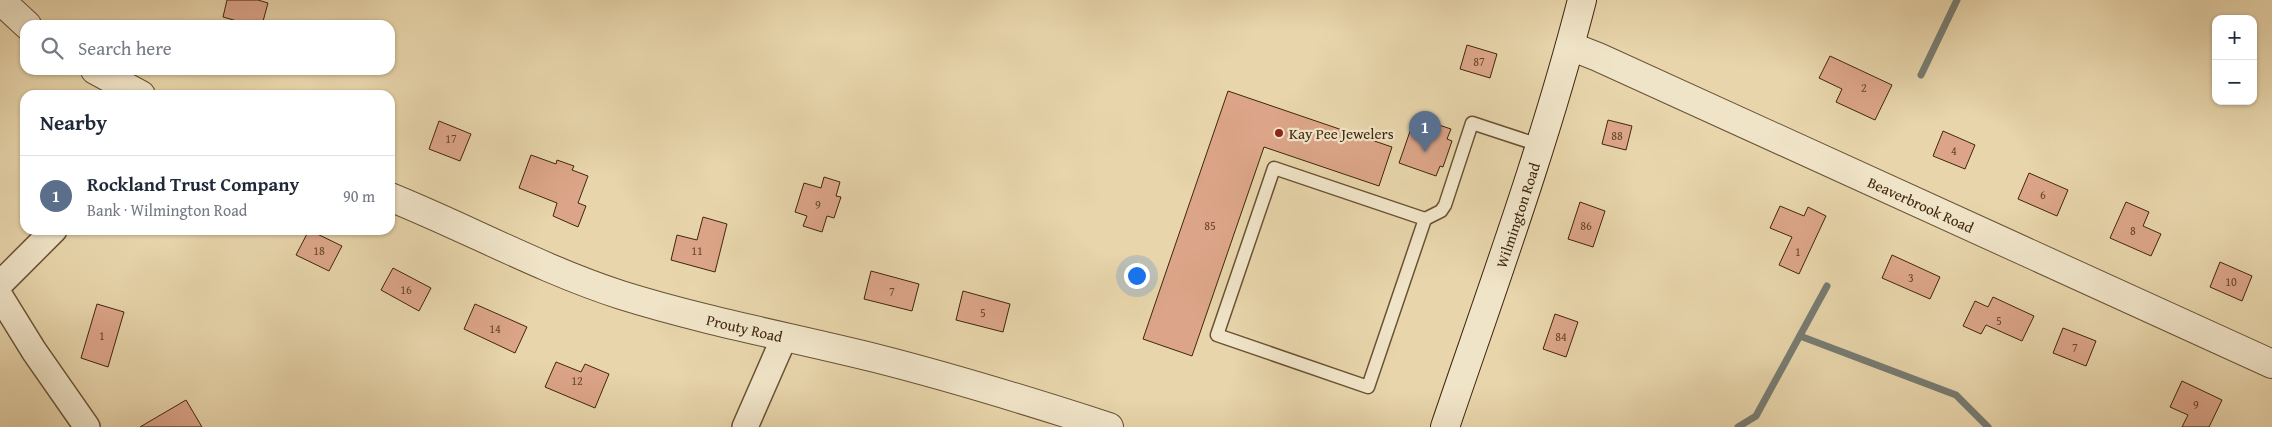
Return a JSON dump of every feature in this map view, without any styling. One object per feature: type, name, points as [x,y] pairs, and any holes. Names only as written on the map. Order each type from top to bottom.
[{"type":"street","points":[[0,0],[22,20]]},
{"type":"street","name":"Wilmington Road","points":[[1444,427],[1539,145],[1570,46],[1582,0]]},
{"type":"street","name":"Beaverbrook Road","points":[[1570,46],[1616,65],[2272,364]]},
{"type":"street","points":[[104,75],[132,90]]},
{"type":"street","name":"Prouty Road","points":[[395,199],[590,284],[710,321],[876,359],[1109,427]]},
{"type":"street","points":[[0,284],[49,235]]},
{"type":"street","points":[[0,296],[34,351],[87,427]]},
{"type":"street","points":[[745,427],[784,338]]},
{"type":"lane","points":[[1426,219],[1274,168],[1217,336],[1368,387],[1426,219],[1441,211],[1445,205],[1472,123],[1539,145]]},
{"type":"building","points":[[227,0],[258,0],[268,3],[263,20],[234,20],[223,17]]},
{"type":"building","points":[[1467,45],[1497,54],[1490,78],[1460,69]]},
{"type":"building","points":[[1830,56],[1892,85],[1875,120],[1836,102],[1842,89],[1819,78]]},
{"type":"building","points":[[1228,91],[1392,147],[1379,186],[1264,147],[1192,356],[1143,339]]},
{"type":"building","points":[[1415,117],[1451,129],[1447,139],[1452,141],[1443,167],[1440,166],[1436,176],[1399,163]]},
{"type":"building","points":[[1608,120],[1632,126],[1626,150],[1602,144]]},
{"type":"building","points":[[439,121],[471,134],[460,161],[429,149]]},
{"type":"building","points":[[1943,131],[1975,145],[1965,169],[1933,156]]},
{"type":"building","points":[[531,155],[556,164],[557,160],[574,166],[572,170],[588,176],[578,203],[586,206],[578,227],[553,216],[557,203],[519,188]]},
{"type":"building","points":[[2029,173],[2068,190],[2057,216],[2018,199]]},
{"type":"building","points":[[824,177],[840,182],[836,196],[841,197],[834,218],[827,216],[822,232],[803,226],[807,216],[795,212],[804,183],[821,188]]},
{"type":"building","points":[[1580,202],[1605,211],[1593,247],[1568,239]]},
{"type":"building","points":[[2126,202],[2149,212],[2143,226],[2161,234],[2151,256],[2110,238]]},
{"type":"building","points":[[1780,206],[1804,216],[1808,207],[1826,216],[1799,274],[1779,265],[1792,237],[1770,228]]},
{"type":"building","points":[[703,217],[727,224],[715,272],[671,260],[677,235],[697,240]]},
{"type":"building","points":[[306,235],[319,235],[342,246],[329,271],[296,255]]},
{"type":"building","points":[[1892,255],[1940,277],[1930,299],[1882,278]]},
{"type":"building","points":[[2220,262],[2252,276],[2242,301],[2210,287]]},
{"type":"building","points":[[393,268],[431,288],[419,311],[381,290]]},
{"type":"building","points":[[871,271],[919,284],[912,311],[864,299]]},
{"type":"building","points":[[963,291],[1010,304],[1003,332],[956,320]]},
{"type":"building","points":[[1993,297],[2034,316],[2022,341],[1986,325],[1981,334],[1963,326],[1975,301],[1988,307]]},
{"type":"building","points":[[97,304],[124,312],[108,367],[81,358]]},
{"type":"building","points":[[475,304],[527,327],[515,353],[464,329]]},
{"type":"building","points":[[1555,314],[1578,322],[1566,357],[1543,349]]},
{"type":"building","points":[[2063,328],[2096,341],[2086,366],[2053,353]]},
{"type":"building","points":[[556,362],[581,372],[585,364],[609,374],[595,408],[545,387]]},
{"type":"building","points":[[2182,381],[2222,400],[2209,427],[2182,427],[2188,415],[2170,407]]},
{"type":"building","points":[[186,400],[202,427],[140,427]]},
{"type":"waterway","points":[[1921,75],[1957,0]]},
{"type":"waterway","points":[[1738,427],[1756,416],[1827,286]]},
{"type":"waterway","points":[[1800,336],[1956,395],[1988,427]]},
{"type":"place","name":"Kay Pee Jewelers","points":[[1279,133]]},
{"type":"place","name":"Rockland Trust Company","points":[[1425,152]]}]
